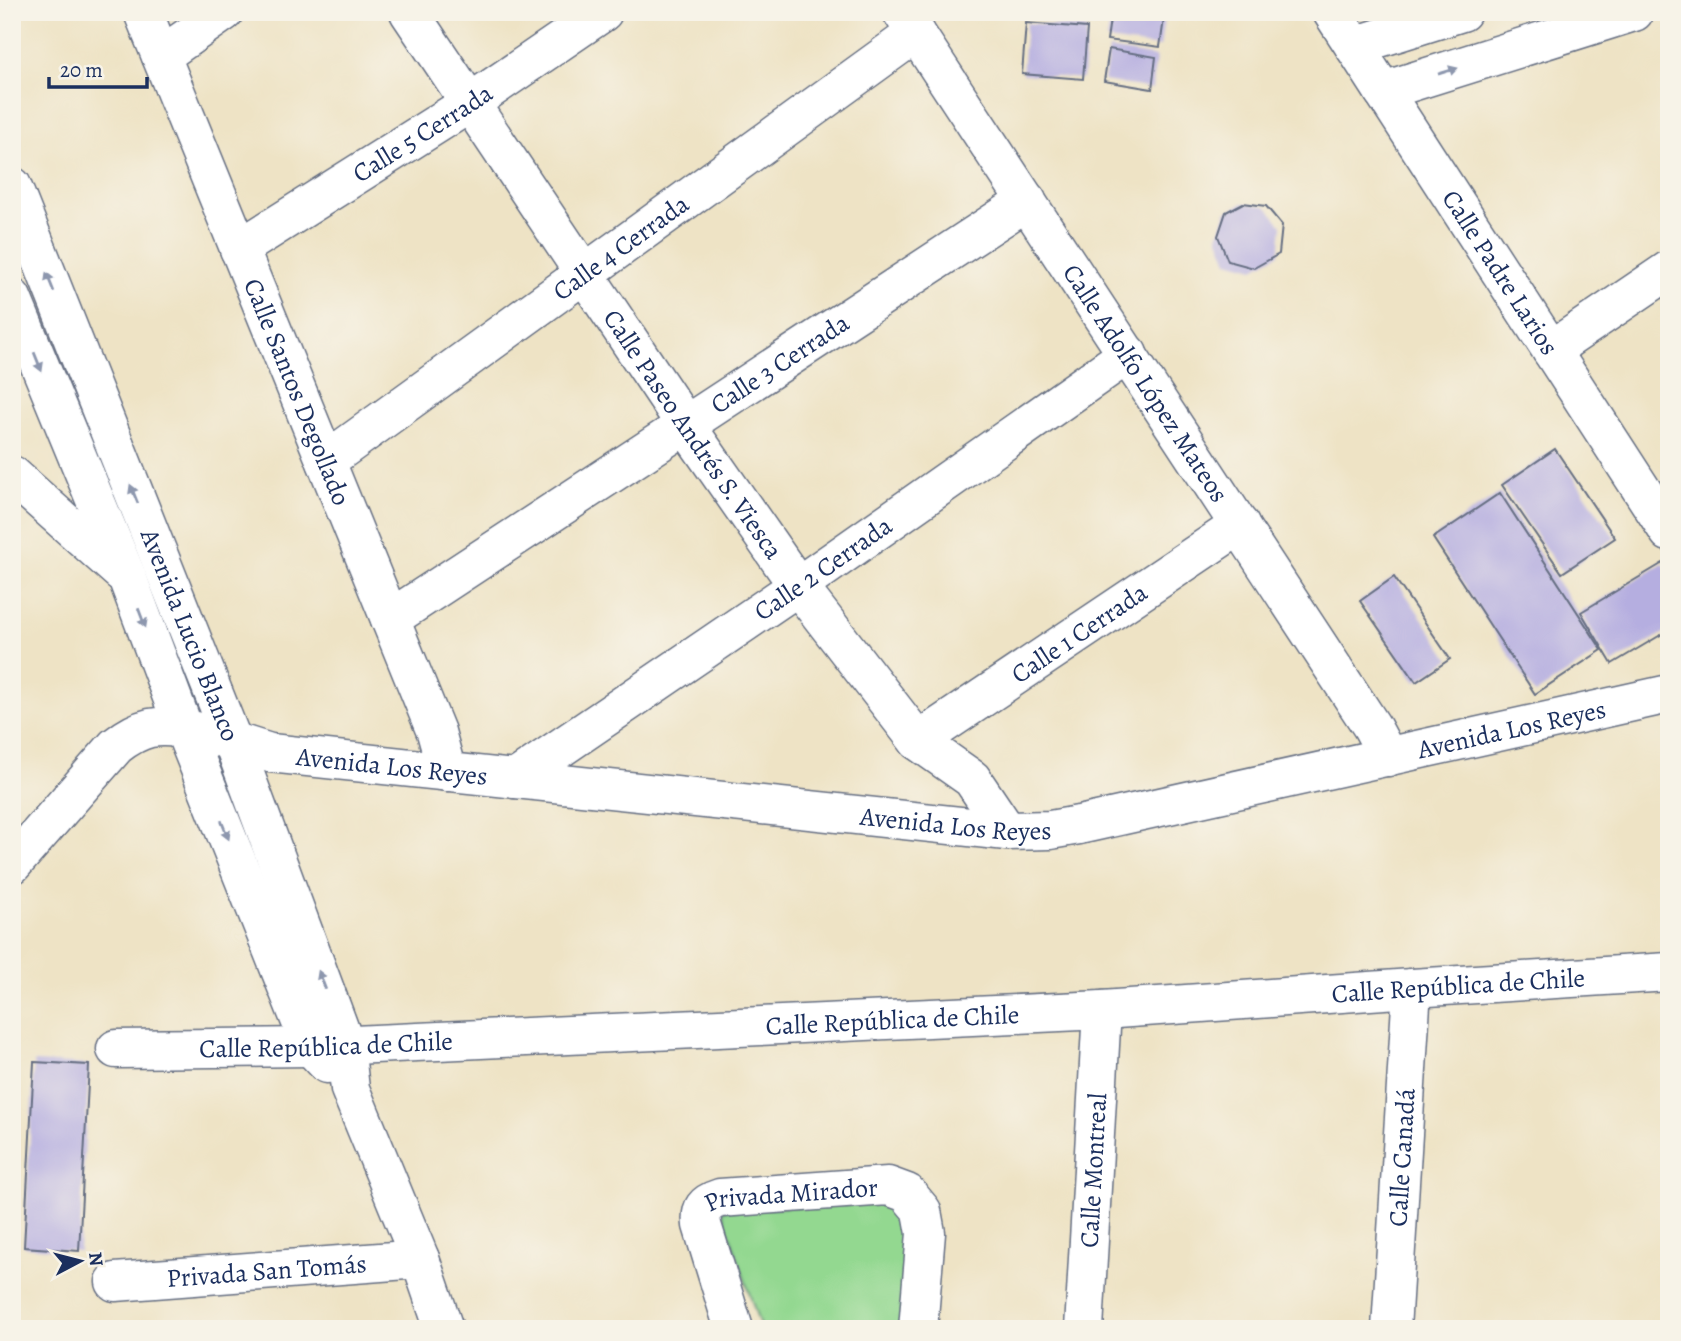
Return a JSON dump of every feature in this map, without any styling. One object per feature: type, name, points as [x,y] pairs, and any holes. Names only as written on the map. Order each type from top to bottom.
[{"type":"street","name":"Calle Santos Degollado","points":[[143,12],[436,732],[447,772]]},
{"type":"street","points":[[161,56],[224,12]]},
{"type":"street","name":"Calle Paseo Andrés S. Viesca","points":[[409,12],[797,586],[918,741],[972,779],[1007,831]]},
{"type":"street","name":"Calle 5 Cerrada","points":[[239,249],[470,103],[603,12]]},
{"type":"street","name":"Calle Padre Larios","points":[[1332,12],[1551,350],[1664,514]]},
{"type":"street","points":[[1354,46],[1462,12]]},
{"type":"street","points":[[1383,91],[1634,12]]},
{"type":"street","name":"Calle Adolfo López Mateos","points":[[909,22],[1372,727],[1388,757]]},
{"type":"street","name":"Calle 4 Cerrada","points":[[326,461],[584,273],[909,22]]},
{"type":"street","name":"Avenida Lucio Blanco","points":[[12,186],[233,741],[328,1046]]},
{"type":"street","name":"Calle 3 Cerrada","points":[[390,619],[1027,201]]},
{"type":"street","points":[[1551,350],[1669,270]]},
{"type":"street","name":"Avenida Lucio Blanco","points":[[12,299],[127,577],[184,729],[350,1089],[420,1259],[444,1329]]},
{"type":"street","name":"Calle 2 Cerrada","points":[[515,779],[1128,354]]},
{"type":"street","points":[[12,475],[127,577]]},
{"type":"street","name":"Calle 1 Cerrada","points":[[918,741],[1240,526]]},
{"type":"street","name":"Avenida Los Reyes","points":[[13,862],[116,746],[131,735],[166,727],[233,741],[270,753],[1007,831],[1050,830],[1079,825],[1669,694]]},
{"type":"street","name":"Calle República de Chile","points":[[116,1049],[328,1046],[1102,1010],[1669,972]]},
{"type":"street","name":"Calle Canadá","points":[[1391,1329],[1412,988]]},
{"type":"street","name":"Calle Montreal","points":[[1084,1329],[1102,1010]]},
{"type":"street","name":"Privada Mirador","points":[[734,1329],[702,1225],[701,1214],[704,1206],[720,1198],[888,1186],[907,1193],[922,1211],[926,1233],[918,1329]]},
{"type":"street","name":"Privada San Tomás","points":[[115,1282],[420,1259]]},
{"type":"green space","points":[[894,1202],[907,1217],[900,1329],[761,1329],[722,1210]]},
{"type":"building","points":[[1111,12],[1165,12],[1160,47],[1107,40]]},
{"type":"building","points":[[1026,23],[1087,28],[1083,79],[1022,74]]},
{"type":"building","points":[[1109,49],[1156,57],[1152,89],[1104,81]]},
{"type":"building","points":[[1243,203],[1266,206],[1282,225],[1279,254],[1254,268],[1228,261],[1218,236],[1226,212]]},
{"type":"building","points":[[1555,449],[1615,538],[1562,573],[1502,485]]},
{"type":"building","points":[[1500,493],[1602,650],[1535,694],[1433,538]]},
{"type":"building","points":[[1663,563],[1669,572],[1669,630],[1612,664],[1581,612]]},
{"type":"building","points":[[1394,577],[1450,659],[1416,682],[1360,601]]},
{"type":"building","points":[[34,1062],[89,1065],[79,1251],[24,1247]]}]
